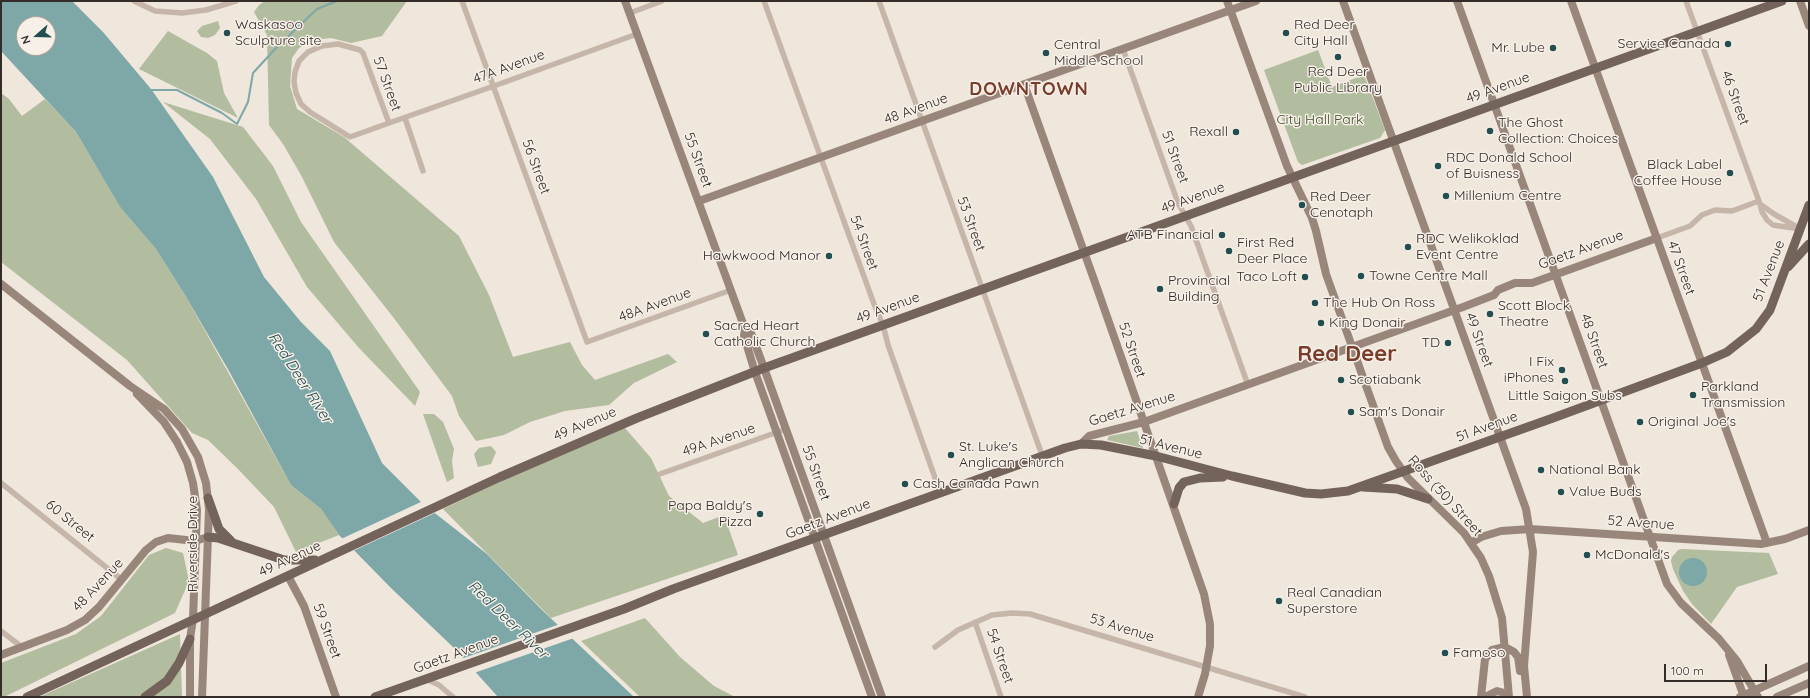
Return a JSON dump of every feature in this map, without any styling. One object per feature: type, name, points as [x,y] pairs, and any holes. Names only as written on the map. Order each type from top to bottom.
[{"type":"main road","name":"49 Avenue","points":[[27,697],[322,559],[599,433],[764,368],[1782,1]]},
{"type":"main road","name":"51 Avenue","points":[[1081,444],[1100,445],[1156,456],[1232,476],[1310,494],[1335,493],[1360,487],[1501,437],[1702,363],[1727,352],[1756,329],[1770,310],[1783,272],[1804,230],[1809,205]]},
{"type":"main road","points":[[1783,272],[1809,244]]},
{"type":"main road","name":"Gaetz Avenue","points":[[375,697],[428,680],[624,609],[673,589],[815,539],[1042,455],[1081,444]]},
{"type":"main road","points":[[1174,504],[1179,488],[1187,480],[1232,476]]},
{"type":"main road","points":[[1360,487],[1397,489],[1428,499]]},
{"type":"main road","points":[[208,498],[219,529],[234,543]]},
{"type":"main road","points":[[208,537],[218,538],[284,560],[299,561],[322,559]]},
{"type":"main road","points":[[145,697],[167,681],[179,663],[190,639]]},
{"type":"street","points":[[134,1],[148,8],[168,13],[196,12],[236,1]]},
{"type":"street","name":"56 Street","points":[[462,1],[587,342]]},
{"type":"street","name":"55 Street","points":[[626,1],[745,328],[744,336],[754,372],[872,697]]},
{"type":"street","points":[[630,13],[662,1]]},
{"type":"street","name":"54 Street","points":[[764,1],[874,304],[883,325],[888,345],[940,492]]},
{"type":"street","name":"53 Street","points":[[879,1],[1042,455]]},
{"type":"street","name":"Ross (50) Street","points":[[1228,1],[1292,177],[1314,224],[1326,274],[1388,447],[1402,471],[1428,499],[1454,522],[1471,543],[1481,558],[1498,600],[1502,618],[1509,696]]},
{"type":"street","name":"48 Avenue","points":[[699,201],[1256,1]]},
{"type":"street","name":"49 Street","points":[[1343,1],[1526,509],[1530,529],[1533,565],[1524,666],[1527,696]]},
{"type":"street","name":"48 Street","points":[[1458,1],[1670,588],[1688,611],[1712,633],[1737,661],[1756,694]]},
{"type":"street","name":"47 Street","points":[[1572,1],[1767,543]]},
{"type":"street","name":"46 Street","points":[[1686,1],[1760,202],[1762,212],[1770,222],[1778,226],[1804,230]]},
{"type":"street","points":[[1800,1],[1809,26]]},
{"type":"street","name":"47A Avenue","points":[[389,123],[638,34]]},
{"type":"street","name":"57 Street","points":[[338,44],[360,50],[389,123],[350,137],[305,108],[298,99],[295,88],[295,72],[299,61],[308,52],[322,46],[338,44]]},
{"type":"street","name":"51 Street","points":[[1123,49],[1178,204],[1191,226],[1248,385]]},
{"type":"street","name":"52 Street","points":[[1024,84],[1174,504],[1207,603],[1211,635],[1207,667],[1198,697]]},
{"type":"street","name":"57 Street","points":[[405,118],[423,171]]},
{"type":"street","points":[[1760,202],[1770,212],[1804,230]]},
{"type":"street","name":"Gaetz Avenue","points":[[1081,444],[1089,436],[1144,422],[1248,385],[1494,295],[1498,290],[1515,283],[1532,283],[1690,226],[1702,215],[1714,211],[1732,211],[1760,202]]},
{"type":"street","name":"Riverside Drive","points":[[1,284],[130,386],[164,409],[186,435],[200,464],[208,498],[206,613]]},
{"type":"street","name":"48A Avenue","points":[[587,342],[731,290]]},
{"type":"street","name":"55 Street","points":[[745,328],[751,333],[764,368],[882,697]]},
{"type":"street","name":"Riverside Drive","points":[[130,386],[164,422],[177,442],[187,462],[193,483],[197,510],[193,619]]},
{"type":"street","name":"49A Avenue","points":[[660,474],[786,429]]},
{"type":"street","points":[[177,442],[186,435]]},
{"type":"street","name":"60 Street","points":[[1,483],[122,580]]},
{"type":"street","name":"52 Avenue","points":[[1471,543],[1481,537],[1502,531],[1530,529],[1753,544],[1785,539],[1809,530]]},
{"type":"street","name":"48 Avenue","points":[[1,655],[67,630],[85,620],[99,607],[146,550],[156,542],[168,538],[195,541],[208,537]]},
{"type":"street","name":"59 Street","points":[[288,576],[304,606],[336,697]]},
{"type":"street","points":[[202,697],[206,613]]},
{"type":"street","name":"53 Avenue","points":[[935,647],[950,635],[992,615],[1012,613],[1039,615],[1305,697]]},
{"type":"street","points":[[190,697],[190,639],[193,619]]},
{"type":"street","name":"54 Street","points":[[975,622],[1002,697]]},
{"type":"street","points":[[1,631],[22,647]]},
{"type":"street","points":[[1481,697],[1485,659],[1492,650],[1505,647],[1514,652],[1518,657],[1521,680],[1527,696]]},
{"type":"street","name":"48 Street","points":[[1727,649],[1742,697]]},
{"type":"street","points":[[1742,697],[1756,694],[1809,666]]},
{"type":"street","points":[[428,680],[437,684],[453,697]]},
{"type":"street","points":[[1777,697],[1809,683]]},
{"type":"street","points":[[1485,697],[1498,691],[1509,696]]},
{"type":"green space","points":[[265,1],[407,1],[382,36],[351,43],[331,38],[313,40],[299,48],[292,58],[290,86],[297,109],[344,137],[459,236],[489,295],[513,357],[570,342],[582,365],[595,380],[668,354],[677,362],[634,383],[609,405],[565,411],[530,422],[504,435],[476,441],[459,416],[452,396],[393,317],[334,242],[301,175],[283,144],[269,125],[267,35],[254,12],[259,5]]},
{"type":"green space","points":[[218,21],[220,28],[215,35],[208,38],[201,37],[197,31],[202,26]]},
{"type":"green space","points":[[168,31],[207,53],[217,61],[224,93],[238,118],[139,69]]},
{"type":"green space","name":"City Hall Park","points":[[1318,50],[1332,87],[1364,75],[1385,130],[1380,138],[1302,165],[1298,162],[1264,70]]},
{"type":"green space","points":[[1,93],[9,99],[22,116],[45,99],[76,132],[120,207],[156,249],[185,295],[291,485],[321,509],[339,535],[296,552],[274,507],[238,469],[208,440],[192,433],[127,360],[1,262]]},
{"type":"green space","points":[[163,102],[243,127],[273,166],[301,222],[420,392],[415,406],[359,348],[307,287],[256,199],[210,139]]},
{"type":"green space","points":[[423,414],[434,414],[443,422],[454,449],[452,461],[454,478],[447,482]]},
{"type":"green space","points":[[625,428],[651,458],[669,496],[703,523],[724,515],[738,555],[551,618],[443,509],[570,448]]},
{"type":"green space","points":[[1137,431],[1143,448],[1107,440],[1109,436]]},
{"type":"green space","points":[[491,446],[496,452],[491,464],[478,467],[474,454],[479,448]]},
{"type":"green space","points":[[166,548],[183,553],[189,581],[175,613],[4,697],[1,697],[1,663],[76,634],[101,616],[149,555]]},
{"type":"green space","points":[[1678,550],[1769,553],[1778,574],[1737,587],[1711,624],[1692,604],[1683,591],[1673,569],[1671,561],[1672,557]]},
{"type":"green space","points":[[645,618],[680,657],[714,686],[735,697],[640,697],[581,641]]},
{"type":"green space","points":[[180,634],[182,697],[39,697]]},
{"type":"water","name":"Red Deer River","points":[[1,1],[72,1],[103,32],[151,89],[213,177],[264,277],[301,322],[330,351],[382,463],[422,503],[487,554],[541,609],[634,697],[498,697],[453,647],[391,588],[339,535],[321,509],[291,485],[229,371],[185,295],[156,249],[120,207],[76,132],[1,51]]},
{"type":"water","points":[[1693,558],[1703,562],[1707,572],[1703,582],[1693,586],[1683,582],[1679,572],[1683,562]]},
{"type":"pier","points":[[423,501],[437,512],[353,551],[341,539]]},
{"type":"pier","points":[[560,624],[574,638],[474,673],[461,659]]},
{"type":"waterway","points":[[150,90],[177,90],[222,113],[237,124],[248,102],[253,73],[277,47],[317,9],[337,1]]},
{"type":"place","name":"Waskasoo Sculpture site","points":[[227,33]]},
{"type":"place","name":"Red Deer City Hall","points":[[1286,33]]},
{"type":"place","name":"Service Canada","points":[[1728,44]]},
{"type":"place","name":"Mr. Lube","points":[[1553,48]]},
{"type":"place","name":"Central Middle School","points":[[1046,53]]},
{"type":"place","name":"Red Deer Public Library","points":[[1338,57]]},
{"type":"place","name":"The Ghost Collection: Choices","points":[[1490,131]]},
{"type":"place","name":"Rexall","points":[[1236,132]]},
{"type":"place","name":"RDC Donald School of Buisness","points":[[1438,166]]},
{"type":"place","name":"Black Label Coffee House","points":[[1730,173]]},
{"type":"place","name":"Millenium Centre","points":[[1446,196]]},
{"type":"place","name":"Red Deer Cenotaph","points":[[1302,205]]},
{"type":"place","name":"ATB Financial","points":[[1222,235]]},
{"type":"place","name":"RDC Welikoklad Event Centre","points":[[1408,247]]},
{"type":"place","name":"First Red Deer Place","points":[[1229,251]]},
{"type":"place","name":"Hawkwood Manor","points":[[829,256]]},
{"type":"place","name":"Towne Centre Mall","points":[[1361,276]]},
{"type":"place","name":"Taco Loft","points":[[1305,277]]},
{"type":"place","name":"Provincial Building","points":[[1160,289]]},
{"type":"place","name":"The Hub On Ross","points":[[1315,303]]},
{"type":"place","name":"Scott Block Theatre","points":[[1490,314]]},
{"type":"place","name":"King Donair","points":[[1321,323]]},
{"type":"place","name":"Sacred Heart Catholic Church","points":[[706,334]]},
{"type":"place","name":"TD","points":[[1448,343]]},
{"type":"place","name":"I Fix iPhones","points":[[1562,370]]},
{"type":"place","name":"Scotiabank","points":[[1341,380]]},
{"type":"place","name":"Little Saigon Subs","points":[[1565,381]]},
{"type":"place","name":"Parkland Transmission","points":[[1693,395]]},
{"type":"place","name":"Sam's Donair","points":[[1351,412]]},
{"type":"place","name":"Original Joe's","points":[[1640,422]]},
{"type":"place","name":"St. Luke's Anglican Church","points":[[951,455]]},
{"type":"place","name":"National Bank","points":[[1541,470]]},
{"type":"place","name":"Cash Canada Pawn","points":[[905,484]]},
{"type":"place","name":"Value Buds","points":[[1561,492]]},
{"type":"place","name":"Papa Baldy's Pizza","points":[[760,514]]},
{"type":"place","name":"McDonald's","points":[[1587,555]]},
{"type":"place","name":"Real Canadian Superstore","points":[[1279,601]]},
{"type":"place","name":"Famoso","points":[[1445,653]]},
{"type":"district","name":"DOWNTOWN","points":[[1029,90]]},
{"type":"district","name":"Red Deer","points":[[1347,354]]}]
